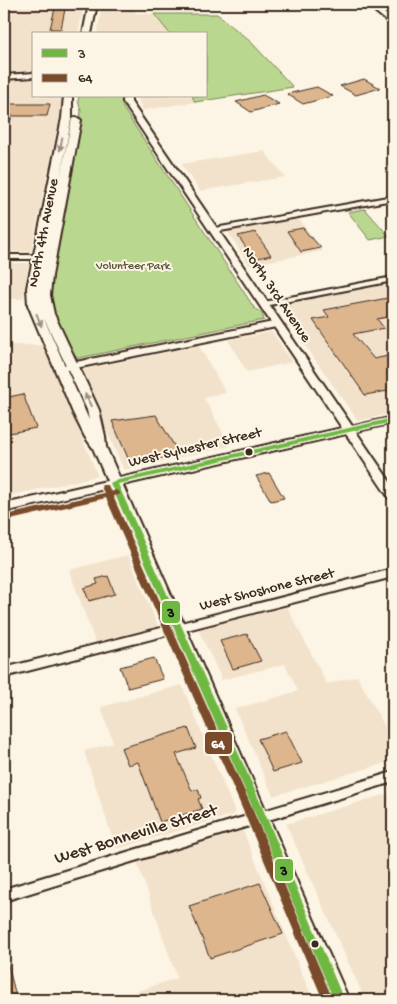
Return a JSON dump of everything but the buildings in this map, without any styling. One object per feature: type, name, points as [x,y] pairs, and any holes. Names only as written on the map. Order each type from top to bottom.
[{"type":"main road","points":[[87,32],[92,4]]},
{"type":"main road","name":"North 4th Avenue","points":[[68,98],[67,118],[44,257],[45,303],[65,367],[91,438],[98,447],[114,483],[261,817],[339,1000]]},
{"type":"main road","name":"North 4th Avenue","points":[[44,257],[77,113],[76,98]]},
{"type":"street","points":[[370,4],[393,24]]},
{"type":"street","points":[[7,77],[32,77]]},
{"type":"street","name":"North 3rd Avenue","points":[[127,98],[126,101],[135,111],[393,496]]},
{"type":"street","points":[[134,98],[135,111]]},
{"type":"street","points":[[215,230],[393,198]]},
{"type":"street","points":[[4,257],[44,257]]},
{"type":"street","points":[[264,304],[393,279]]},
{"type":"street","points":[[65,367],[278,324]]},
{"type":"street","name":"West Sylvester Street","points":[[4,508],[393,420]]},
{"type":"street","name":"West Shoshone Street","points":[[4,673],[393,573]]},
{"type":"street","name":"West Bonneville Street","points":[[4,895],[393,777]]},
{"type":"shaded area","points":[[4,4],[84,4],[78,32],[32,32],[32,74],[4,74]]},
{"type":"shaded area","points":[[102,4],[136,4],[135,13],[154,14],[168,32],[97,32]]},
{"type":"shaded area","points":[[4,80],[32,80],[32,98],[66,98],[64,107],[61,110],[31,252],[4,252]]},
{"type":"shaded area","points":[[137,98],[193,98],[195,102],[143,110]]},
{"type":"shaded area","points":[[264,151],[285,177],[200,191],[181,164]]},
{"type":"shaded area","points":[[299,219],[323,251],[249,265],[227,231]]},
{"type":"shaded area","points":[[4,263],[29,263],[23,299],[4,299]]},
{"type":"shaded area","points":[[393,283],[393,413],[358,421],[277,305]]},
{"type":"shaded area","points":[[272,332],[292,362],[247,372],[228,340]]},
{"type":"shaded area","points":[[4,345],[43,345],[98,476],[4,497]]},
{"type":"shaded area","points":[[199,346],[226,393],[204,398],[230,446],[124,470],[80,370]]},
{"type":"shaded area","points":[[128,555],[158,626],[95,642],[69,570]]},
{"type":"shaded area","points":[[287,607],[327,684],[357,676],[393,741],[393,761],[273,796],[235,709],[298,691],[285,664],[222,680],[198,629]]},
{"type":"shaded area","points":[[182,685],[236,814],[116,849],[84,751],[113,743],[101,707]]},
{"type":"shaded area","points":[[393,792],[393,1000],[365,1000],[286,824]]},
{"type":"shaded area","points":[[243,831],[313,1000],[110,1000],[177,978],[137,862]]},
{"type":"green space","points":[[154,14],[217,14],[251,42],[293,87],[195,102],[193,98],[208,98],[208,32],[168,32]]},
{"type":"green space","name":"Volunteer Park","points":[[79,98],[124,98],[123,108],[255,309],[262,313],[264,320],[74,359],[52,309],[49,298],[49,283],[81,111]]},
{"type":"green space","points":[[365,209],[389,236],[370,240],[348,212]]},
{"type":"transit line","name":"3","points":[[114,483],[393,420]]},
{"type":"transit line","name":"3","points":[[114,483],[253,797],[339,1000]]},
{"type":"transit line","name":"64","points":[[105,487],[244,801],[328,1000]]},
{"type":"transit line","name":"64","points":[[6,518],[116,493]]}]
